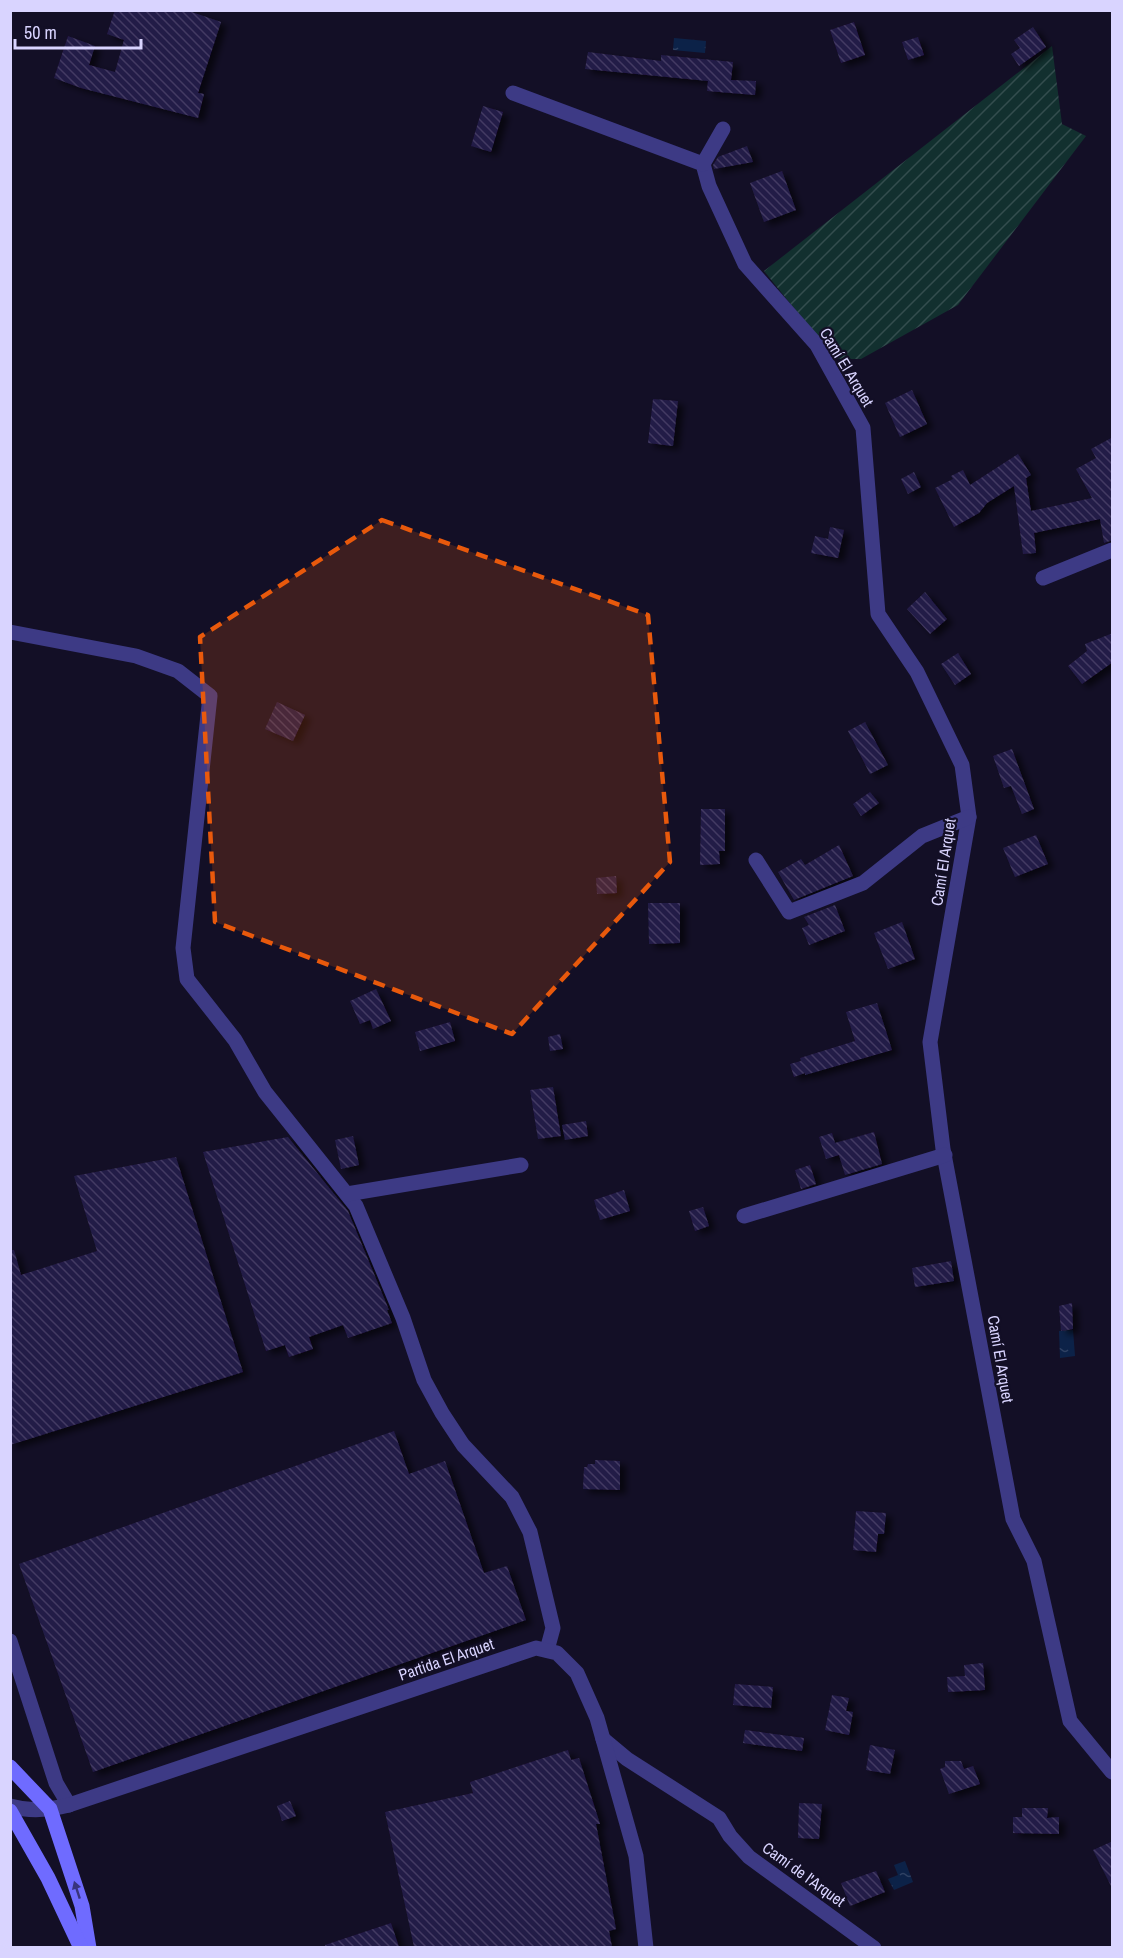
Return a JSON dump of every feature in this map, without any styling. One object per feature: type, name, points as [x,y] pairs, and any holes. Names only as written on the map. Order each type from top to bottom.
[{"type":"street","points":[[513,93],[703,164],[723,129]]},
{"type":"street","name":"Camí El Arquet","points":[[703,164],[709,186],[745,264],[817,345],[864,428],[878,614],[917,672],[962,765],[969,817],[930,1042],[945,1155],[1013,1519],[1034,1561],[1070,1721],[1113,1772]]},
{"type":"street","points":[[1043,578],[1113,550]]},
{"type":"street","points":[[10,632],[136,656],[178,671],[210,696],[183,948],[187,979],[235,1040],[265,1092],[356,1206],[403,1318],[424,1380],[463,1445],[512,1497],[531,1532],[553,1628],[547,1650],[557,1653],[577,1673],[597,1718],[636,1857],[646,1947]]},
{"type":"street","points":[[756,860],[789,912],[863,883],[922,836],[969,817]]},
{"type":"street","points":[[744,1216],[945,1155]]},
{"type":"street","points":[[347,1194],[520,1166]]},
{"type":"street","points":[[10,1641],[56,1783],[69,1805]]},
{"type":"street","name":"Partida El Arquet","points":[[10,1806],[27,1811],[69,1805],[536,1648],[547,1650]]},
{"type":"street","name":"Camí de l'Arquet","points":[[603,1739],[627,1759],[719,1818],[730,1836],[749,1857],[874,1947]]},
{"type":"street","points":[[10,1767],[50,1809],[82,1906],[89,1947]]},
{"type":"street","points":[[10,1811],[48,1878],[81,1947]]},
{"type":"highlighted area","points":[[382,520],[648,615],[670,862],[512,1034],[215,922],[200,637]]},
{"type":"green space","points":[[1052,46],[1062,124],[1086,136],[958,305],[861,359],[835,359],[764,271]]},
{"type":"water","points":[[674,38],[706,41],[705,53],[673,50]]},
{"type":"water","points":[[1073,1330],[1075,1356],[1060,1358],[1059,1331]]},
{"type":"water","points":[[905,1861],[913,1882],[894,1890],[888,1879],[898,1875],[894,1865]]},
{"type":"building","points":[[115,10],[186,10],[221,22],[198,93],[204,94],[198,118],[81,88],[54,78],[68,36],[95,46],[89,65],[115,72],[124,40],[107,34]]},
{"type":"building","points":[[854,22],[865,55],[841,63],[830,30]]},
{"type":"building","points":[[1033,27],[1046,47],[1019,66],[1011,54],[1020,48],[1014,40]]},
{"type":"building","points":[[918,37],[924,55],[908,60],[902,42]]},
{"type":"building","points":[[588,52],[661,61],[661,55],[733,62],[731,80],[756,81],[755,95],[707,91],[708,81],[585,69]]},
{"type":"building","points":[[483,106],[503,112],[491,152],[471,146]]},
{"type":"building","points":[[747,146],[753,162],[714,169],[713,165],[718,157]]},
{"type":"building","points":[[782,171],[796,210],[764,222],[750,183]]},
{"type":"building","points":[[912,390],[927,424],[900,437],[885,403]]},
{"type":"building","points":[[653,399],[678,401],[673,446],[648,443]]},
{"type":"building","points":[[1113,437],[1113,540],[1104,543],[1100,519],[1034,533],[1036,553],[1023,554],[1014,486],[987,503],[979,513],[954,527],[935,488],[953,479],[951,476],[963,470],[970,485],[1018,454],[1031,475],[1026,478],[1031,511],[1092,498],[1076,469],[1096,458],[1091,449]]},
{"type":"building","points":[[914,472],[921,487],[908,494],[901,479]]},
{"type":"building","points":[[830,527],[844,530],[838,558],[811,553],[815,536],[828,539]]},
{"type":"building","points":[[925,592],[947,619],[930,634],[907,609]]},
{"type":"building","points":[[1113,633],[1113,662],[1082,684],[1068,666],[1087,651],[1085,644]]},
{"type":"building","points":[[958,653],[971,674],[955,685],[941,664]]},
{"type":"building","points":[[277,702],[305,715],[293,741],[265,729]]},
{"type":"building","points":[[865,722],[888,765],[870,774],[848,731]]},
{"type":"building","points":[[1012,749],[1034,809],[1022,814],[1011,786],[1004,788],[993,756]]},
{"type":"building","points":[[870,792],[879,803],[861,816],[853,804]]},
{"type":"building","points":[[701,809],[725,809],[725,851],[719,851],[720,864],[700,865]]},
{"type":"building","points":[[1036,835],[1048,864],[1015,877],[1003,848]]},
{"type":"building","points":[[839,845],[853,876],[794,900],[778,872],[801,859],[805,865]]},
{"type":"building","points":[[616,876],[617,893],[597,894],[596,878]]},
{"type":"building","points":[[648,903],[680,903],[680,943],[649,944]]},
{"type":"building","points":[[835,905],[845,931],[809,945],[802,928],[809,925],[804,917]]},
{"type":"building","points":[[902,922],[915,959],[888,969],[874,933]]},
{"type":"building","points":[[376,989],[391,1021],[373,1029],[370,1020],[360,1024],[350,1001]]},
{"type":"building","points":[[877,1003],[892,1050],[794,1077],[790,1064],[801,1061],[800,1058],[855,1041],[846,1012]]},
{"type":"building","points":[[450,1022],[455,1041],[420,1051],[415,1032]]},
{"type":"building","points":[[560,1034],[563,1049],[550,1051],[548,1037]]},
{"type":"building","points":[[553,1087],[561,1136],[538,1139],[530,1090]]},
{"type":"building","points":[[586,1121],[588,1136],[565,1140],[562,1125]]},
{"type":"building","points":[[874,1132],[882,1164],[845,1175],[839,1155],[826,1159],[819,1137],[832,1133],[835,1143]]},
{"type":"building","points":[[353,1136],[359,1165],[341,1169],[335,1140]]},
{"type":"building","points":[[288,1137],[348,1211],[389,1310],[387,1310],[392,1323],[348,1338],[343,1325],[309,1337],[313,1349],[289,1357],[285,1345],[266,1351],[203,1152]]},
{"type":"building","points":[[176,1157],[243,1372],[10,1445],[10,1250],[14,1250],[21,1275],[97,1251],[74,1176]]},
{"type":"building","points":[[810,1165],[816,1184],[801,1189],[795,1170]]},
{"type":"building","points":[[624,1190],[630,1211],[600,1220],[594,1200]]},
{"type":"building","points":[[703,1207],[709,1226],[695,1231],[689,1211]]},
{"type":"building","points":[[951,1261],[954,1281],[915,1287],[912,1268]]},
{"type":"building","points":[[1072,1303],[1073,1329],[1061,1331],[1059,1306]]},
{"type":"building","points":[[394,1431],[409,1474],[445,1461],[484,1573],[507,1566],[526,1620],[93,1772],[19,1564]]},
{"type":"building","points":[[595,1460],[620,1461],[620,1490],[583,1489],[584,1467],[588,1464],[595,1464]]},
{"type":"building","points":[[856,1511],[886,1513],[884,1534],[878,1534],[876,1552],[853,1550]]},
{"type":"building","points":[[983,1663],[985,1690],[948,1692],[947,1677],[965,1676],[964,1665]]},
{"type":"building","points":[[735,1684],[773,1687],[771,1708],[733,1705]]},
{"type":"building","points":[[832,1695],[849,1698],[846,1711],[853,1712],[849,1735],[825,1730]]},
{"type":"building","points":[[745,1730],[804,1738],[802,1751],[743,1743]]},
{"type":"building","points":[[870,1745],[895,1750],[890,1774],[866,1770]]},
{"type":"building","points":[[568,1750],[571,1760],[579,1758],[600,1824],[596,1824],[616,1929],[609,1931],[612,1947],[414,1947],[385,1812],[473,1793],[470,1782]]},
{"type":"building","points":[[945,1761],[961,1761],[964,1769],[973,1766],[980,1784],[949,1794],[940,1769],[945,1767]]},
{"type":"building","points":[[290,1801],[296,1816],[282,1821],[277,1806]]},
{"type":"building","points":[[799,1803],[822,1804],[819,1839],[798,1838]]},
{"type":"building","points":[[1022,1808],[1048,1808],[1047,1818],[1059,1817],[1059,1834],[1013,1833],[1013,1817],[1022,1817]]},
{"type":"building","points":[[1113,1841],[1113,1890],[1093,1850]]},
{"type":"building","points":[[876,1871],[885,1892],[850,1906],[841,1883]]},
{"type":"building","points":[[391,1923],[399,1947],[325,1947],[325,1945]]}]
